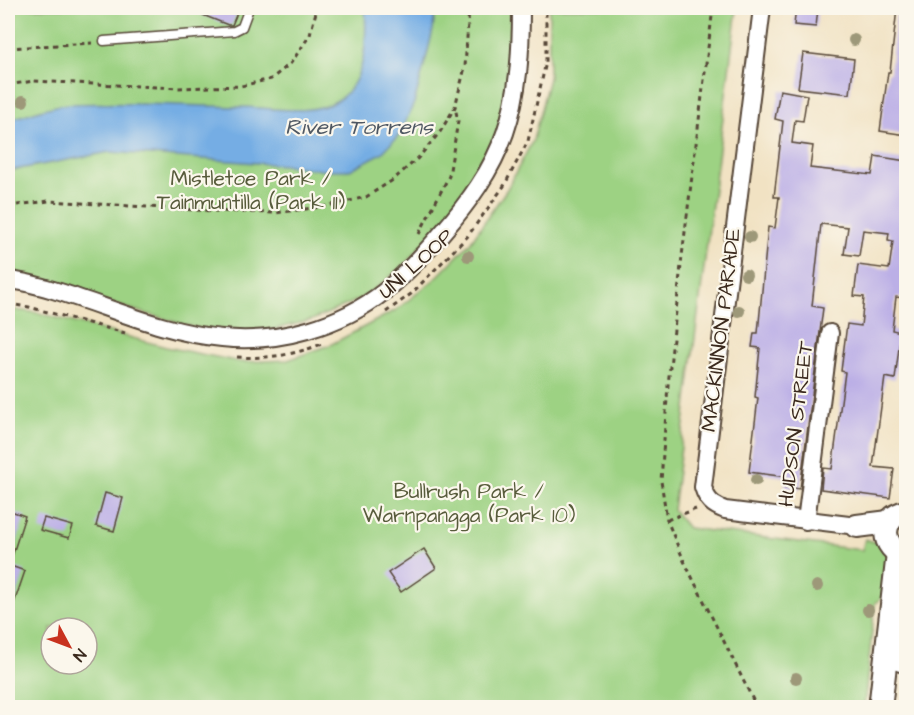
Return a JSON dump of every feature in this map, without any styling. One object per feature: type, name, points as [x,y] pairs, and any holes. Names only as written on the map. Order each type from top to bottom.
[{"type":"street","points":[[8,279],[55,291],[171,329],[199,335],[249,340],[298,333],[341,317],[364,305],[384,292],[425,253],[473,194],[498,152],[513,106],[521,41],[521,8]]},
{"type":"street","name":"MACKINNON PARADE","points":[[708,501],[703,487],[705,466],[762,8]]},
{"type":"street","name":"HUDSON STREET","points":[[806,521],[830,333]]},
{"type":"street","points":[[708,501],[724,510],[857,526],[899,527],[880,708]]},
{"type":"street","points":[[894,708],[906,617]]},
{"type":"lane","points":[[104,42],[234,31],[242,27],[249,8]]},
{"type":"path","points":[[8,85],[33,81],[178,88],[241,86],[272,79],[291,63],[309,35],[318,8]]},
{"type":"path","points":[[8,207],[49,201],[275,213],[328,206],[366,197],[393,180],[418,158],[440,132],[455,107],[465,67],[469,8]]},
{"type":"path","name":"UNI LOOP","points":[[381,315],[411,294],[435,272],[474,229],[504,186],[528,141],[546,62],[546,8]]},
{"type":"path","points":[[713,8],[682,256],[668,385],[661,481],[667,520],[684,561],[757,708]]},
{"type":"path","points":[[8,48],[104,42]]},
{"type":"path","points":[[435,272],[418,233],[449,176],[458,121],[455,107]]},
{"type":"path","points":[[8,304],[131,335]]},
{"type":"path","points":[[229,356],[271,358],[311,349],[333,340]]},
{"type":"path","points":[[667,520],[694,510],[708,501]]},
{"type":"green space","name":"Mistletoe Park / Tainmuntilla (Park 11)","points":[[8,8],[517,8],[517,38],[501,131],[470,192],[404,265],[358,300],[312,320],[271,330],[200,329],[8,274]]},
{"type":"green space","name":"Bullrush Park / Warnpangga (Park 10)","points":[[549,8],[737,8],[673,510],[688,528],[862,550],[865,539],[881,544],[891,559],[882,598],[875,603],[864,707],[8,708],[8,309],[39,313],[166,347],[241,362],[288,360],[330,345],[396,310],[435,279],[470,243],[507,189],[533,140],[549,78]]},
{"type":"water","name":"River Torrens","points":[[365,8],[435,8],[433,30],[414,103],[400,134],[382,153],[350,170],[322,170],[110,152],[8,171],[8,120],[54,106],[133,104],[303,110],[338,100],[348,92],[360,70],[365,45]]},
{"type":"building","points":[[185,8],[239,8],[232,25],[228,25]]},
{"type":"building","points":[[796,8],[818,8],[816,27],[794,25]]},
{"type":"building","points":[[897,8],[906,8],[906,135],[880,131],[888,72],[890,72]]},
{"type":"building","points":[[803,53],[854,59],[850,94],[798,88]]},
{"type":"building","points":[[780,90],[807,95],[803,121],[795,120],[792,143],[813,146],[810,168],[872,175],[875,156],[906,161],[906,277],[904,298],[896,297],[892,330],[901,332],[895,379],[885,377],[873,467],[894,469],[890,498],[821,489],[823,468],[832,469],[845,372],[841,371],[847,324],[861,326],[864,297],[854,296],[858,265],[889,269],[893,241],[888,240],[889,233],[863,230],[859,256],[844,254],[848,227],[821,224],[812,306],[823,308],[800,489],[785,487],[786,477],[749,472],[758,398],[755,397],[760,348],[752,347],[754,333],[758,333],[768,227],[775,228],[779,197],[774,197],[783,121],[775,119]]},
{"type":"building","points":[[105,493],[123,498],[114,531],[96,526]]},
{"type":"building","points":[[8,510],[25,516],[10,563],[8,562]]},
{"type":"building","points":[[44,518],[73,526],[69,538],[40,530]]},
{"type":"building","points":[[424,549],[436,568],[401,592],[388,573]]},
{"type":"building","points":[[8,565],[25,571],[10,615],[8,614]]}]
